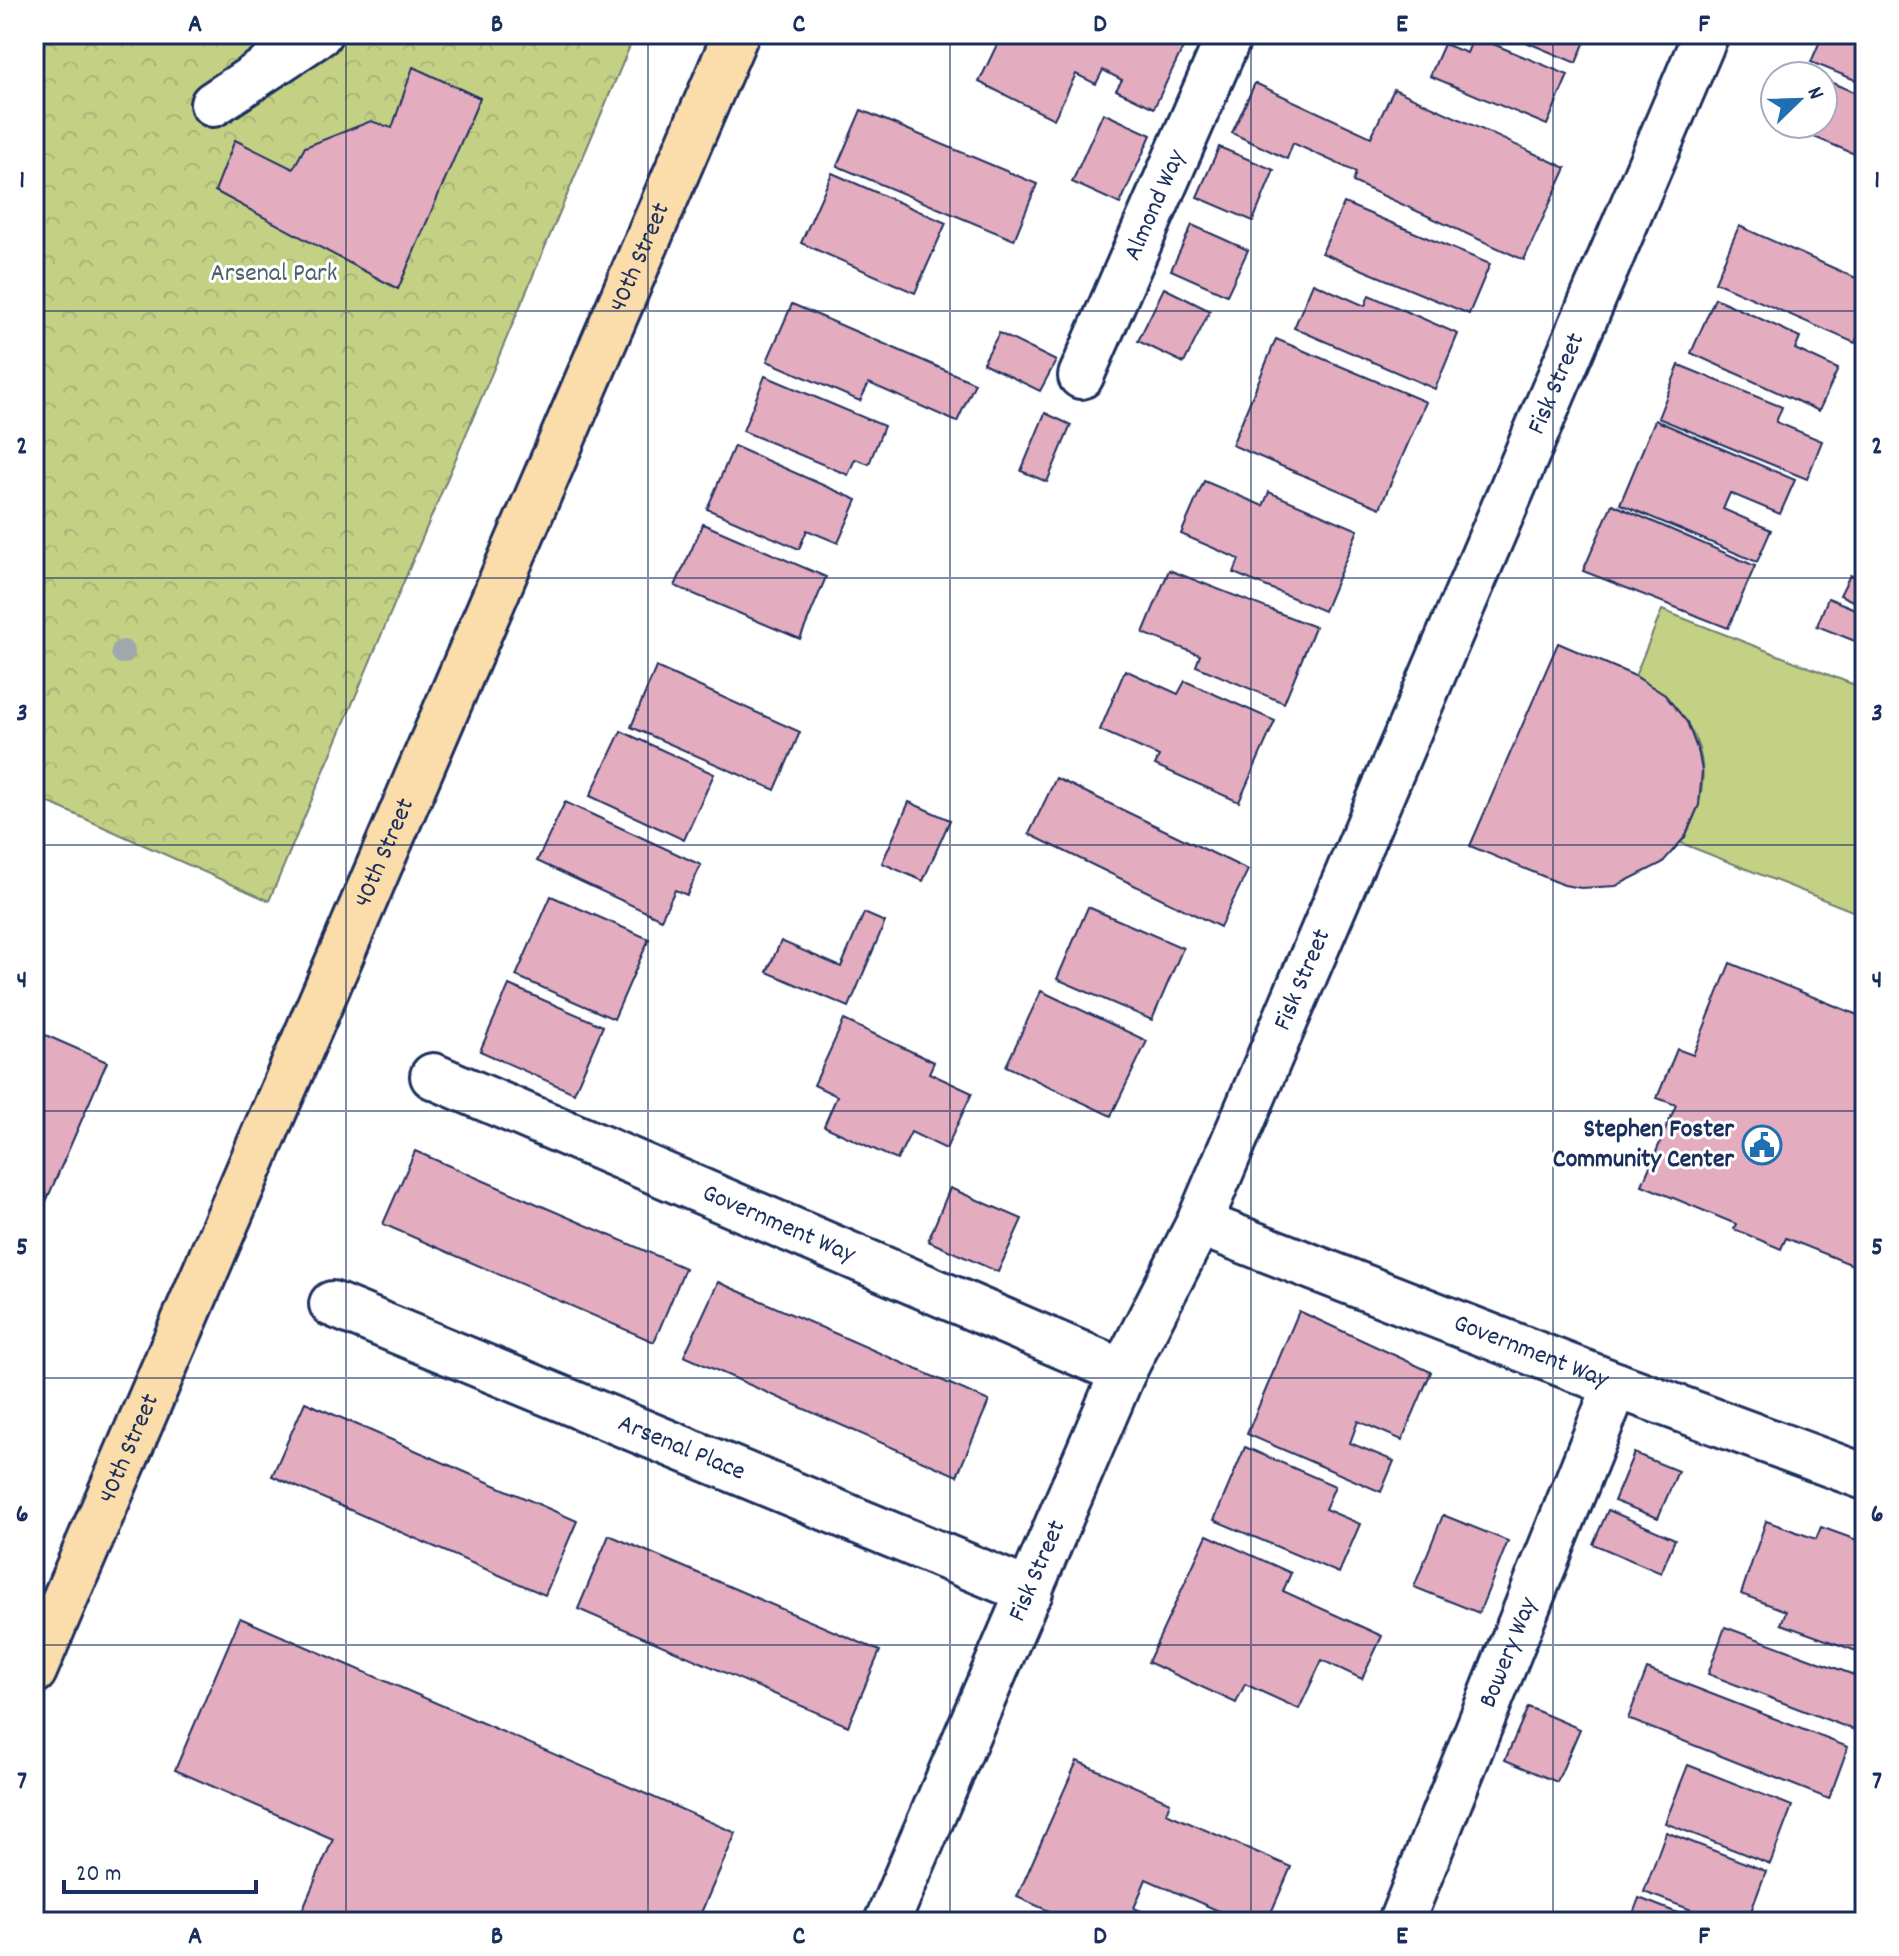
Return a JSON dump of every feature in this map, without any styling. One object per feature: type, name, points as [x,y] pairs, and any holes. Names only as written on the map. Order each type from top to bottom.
[{"type":"main road","name":"40th Street","points":[[34,1671],[736,34]]},
{"type":"street","points":[[213,104],[319,34]]},
{"type":"street","name":"Almond Way","points":[[1081,376],[1230,34]]},
{"type":"street","name":"Fisk Street","points":[[887,1922],[1123,1372],[1199,1223],[1706,34]]},
{"type":"street","name":"Government Way","points":[[433,1076],[1123,1372]]},
{"type":"street","name":"Government Way","points":[[1199,1223],[1616,1385],[1865,1477]]},
{"type":"street","name":"Arsenal Place","points":[[332,1304],[1030,1592]]},
{"type":"street","name":"Bowery Way","points":[[1401,1922],[1616,1385]]},
{"type":"green space","name":"Arsenal Park","points":[[34,34],[635,34],[269,901],[34,796]]},
{"type":"green space","points":[[1662,610],[1865,689],[1865,916],[1681,843],[1694,817],[1701,793],[1703,770],[1699,749],[1690,728],[1676,710],[1635,676]]},
{"type":"building","points":[[1002,34],[1181,34],[1188,37],[1154,108],[1116,90],[1122,80],[1103,70],[1096,84],[1076,74],[1054,119],[979,82]]},
{"type":"building","points":[[1507,34],[1588,34],[1576,63]]},
{"type":"building","points":[[1823,34],[1865,34],[1865,84],[1839,73],[1839,60],[1812,60]]},
{"type":"building","points":[[1474,36],[1568,75],[1547,125],[1430,76],[1444,44],[1467,53]]},
{"type":"building","points":[[413,67],[480,98],[398,289],[215,191],[235,140],[293,169],[305,147],[371,121],[392,128]]},
{"type":"building","points":[[1255,83],[1371,137],[1394,89],[1566,168],[1524,260],[1353,182],[1356,172],[1293,143],[1287,159],[1232,133]]},
{"type":"building","points":[[1839,86],[1865,97],[1864,158],[1821,140],[1839,140]]},
{"type":"building","points":[[861,110],[1037,184],[1014,240],[837,166]]},
{"type":"building","points":[[1103,113],[1151,135],[1120,204],[1072,182]]},
{"type":"building","points":[[1219,147],[1274,170],[1253,221],[1197,197]]},
{"type":"building","points":[[832,173],[946,223],[915,293],[801,243]]},
{"type":"building","points":[[1344,203],[1490,264],[1469,314],[1322,253]]},
{"type":"building","points":[[1192,225],[1248,250],[1227,295],[1171,270]]},
{"type":"building","points":[[1739,226],[1865,282],[1865,320],[1855,343],[1715,282]]},
{"type":"building","points":[[1313,283],[1365,306],[1369,295],[1458,334],[1435,389],[1294,328]]},
{"type":"building","points":[[1164,288],[1210,311],[1184,363],[1138,341]]},
{"type":"building","points":[[1715,298],[1800,337],[1795,349],[1838,369],[1819,411],[1691,353]]},
{"type":"building","points":[[792,304],[975,383],[957,422],[869,383],[860,401],[767,361]]},
{"type":"building","points":[[999,333],[1056,361],[1040,391],[983,363]]},
{"type":"building","points":[[1276,339],[1426,402],[1380,508],[1232,445]]},
{"type":"building","points":[[1679,365],[1782,407],[1776,422],[1822,441],[1807,479],[1658,418]]},
{"type":"building","points":[[765,376],[884,426],[869,464],[855,459],[848,475],[743,431]]},
{"type":"building","points":[[1045,413],[1071,425],[1047,482],[1021,471]]},
{"type":"building","points":[[1655,420],[1795,480],[1780,514],[1730,493],[1723,509],[1771,530],[1757,562],[1620,504]]},
{"type":"building","points":[[734,446],[857,500],[838,543],[807,530],[799,549],[707,509]]},
{"type":"building","points":[[1204,481],[1263,506],[1269,492],[1358,530],[1324,611],[1234,573],[1239,559],[1181,534]]},
{"type":"building","points":[[1612,504],[1755,566],[1728,628],[1583,571]]},
{"type":"building","points":[[703,524],[826,577],[800,639],[675,586]]},
{"type":"building","points":[[1169,570],[1315,627],[1284,703],[1196,666],[1200,655],[1143,633]]},
{"type":"building","points":[[1850,575],[1865,582],[1865,607],[1840,595]]},
{"type":"building","points":[[1828,598],[1865,613],[1865,645],[1817,626]]},
{"type":"building","points":[[1558,643],[1635,676],[1665,695],[1687,722],[1699,754],[1702,771],[1699,805],[1685,837],[1662,863],[1616,886],[1581,888],[1564,885],[1470,846]]},
{"type":"building","points":[[656,667],[800,732],[775,790],[631,727]]},
{"type":"building","points":[[1125,670],[1178,694],[1185,681],[1275,721],[1239,802],[1155,765],[1159,756],[1100,730]]},
{"type":"building","points":[[621,731],[714,774],[684,840],[590,796]]},
{"type":"building","points":[[1056,778],[1248,870],[1220,927],[1029,834]]},
{"type":"building","points":[[565,802],[701,865],[687,895],[675,890],[661,919],[537,861]]},
{"type":"building","points":[[909,802],[950,820],[923,881],[882,863]]},
{"type":"building","points":[[551,896],[649,939],[614,1019],[516,976]]},
{"type":"building","points":[[1088,907],[1183,948],[1152,1020],[1057,979]]},
{"type":"building","points":[[864,913],[885,922],[849,1007],[767,972],[781,941],[841,967]]},
{"type":"building","name":"Stephen Foster Community Center","points":[[1730,963],[1865,1018],[1865,1270],[1786,1238],[1781,1249],[1734,1229],[1736,1224],[1642,1185],[1676,1105],[1657,1098],[1677,1049],[1693,1055]]},
{"type":"building","points":[[509,985],[603,1026],[574,1093],[480,1051]]},
{"type":"building","points":[[1041,991],[1147,1041],[1111,1116],[1006,1066]]},
{"type":"building","points":[[844,1020],[934,1062],[929,1073],[972,1093],[946,1149],[911,1132],[897,1160],[824,1126],[837,1096],[814,1085]]},
{"type":"building","points":[[34,1030],[107,1062],[34,1229]]},
{"type":"building","points":[[415,1151],[685,1268],[654,1342],[383,1224]]},
{"type":"building","points":[[950,1188],[1022,1219],[998,1272],[928,1241]]},
{"type":"building","points":[[718,1282],[989,1401],[957,1476],[684,1356]]},
{"type":"building","points":[[1299,1311],[1431,1372],[1402,1440],[1358,1421],[1350,1443],[1394,1461],[1381,1492],[1247,1434]]},
{"type":"building","points":[[305,1402],[577,1521],[545,1595],[272,1476]]},
{"type":"building","points":[[1245,1447],[1335,1486],[1325,1509],[1360,1524],[1339,1573],[1214,1520]]},
{"type":"building","points":[[1634,1453],[1678,1471],[1658,1518],[1614,1501]]},
{"type":"building","points":[[1608,1510],[1675,1539],[1661,1573],[1593,1544]]},
{"type":"building","points":[[1443,1515],[1508,1541],[1479,1613],[1414,1587]]},
{"type":"building","points":[[1766,1521],[1816,1539],[1821,1527],[1865,1543],[1865,1654],[1781,1624],[1786,1611],[1741,1594]]},
{"type":"building","points":[[609,1535],[880,1651],[848,1726],[578,1609]]},
{"type":"building","points":[[1207,1535],[1291,1573],[1283,1591],[1382,1636],[1362,1679],[1322,1660],[1299,1709],[1245,1684],[1236,1703],[1148,1662]]},
{"type":"building","points":[[240,1618],[736,1833],[697,1922],[525,1922],[507,1914],[503,1922],[297,1922],[333,1839],[175,1770]]},
{"type":"building","points":[[1725,1627],[1865,1679],[1865,1700],[1854,1730],[1708,1674]]},
{"type":"building","points":[[1647,1669],[1848,1747],[1829,1799],[1628,1719]]},
{"type":"building","points":[[1528,1707],[1580,1729],[1557,1782],[1505,1760]]},
{"type":"building","points":[[1077,1761],[1170,1802],[1166,1813],[1291,1867],[1267,1922],[1244,1922],[1146,1879],[1134,1908],[1167,1922],[1074,1922],[1017,1897]]},
{"type":"building","points":[[1688,1765],[1792,1806],[1770,1864],[1665,1823]]},
{"type":"building","points":[[1666,1832],[1766,1871],[1747,1922],[1723,1922],[1644,1892]]},
{"type":"building","points":[[1639,1898],[1701,1922],[1630,1922]]},
{"type":"place","name":"Stephen Foster Community Center","points":[[1762,1145]]}]
